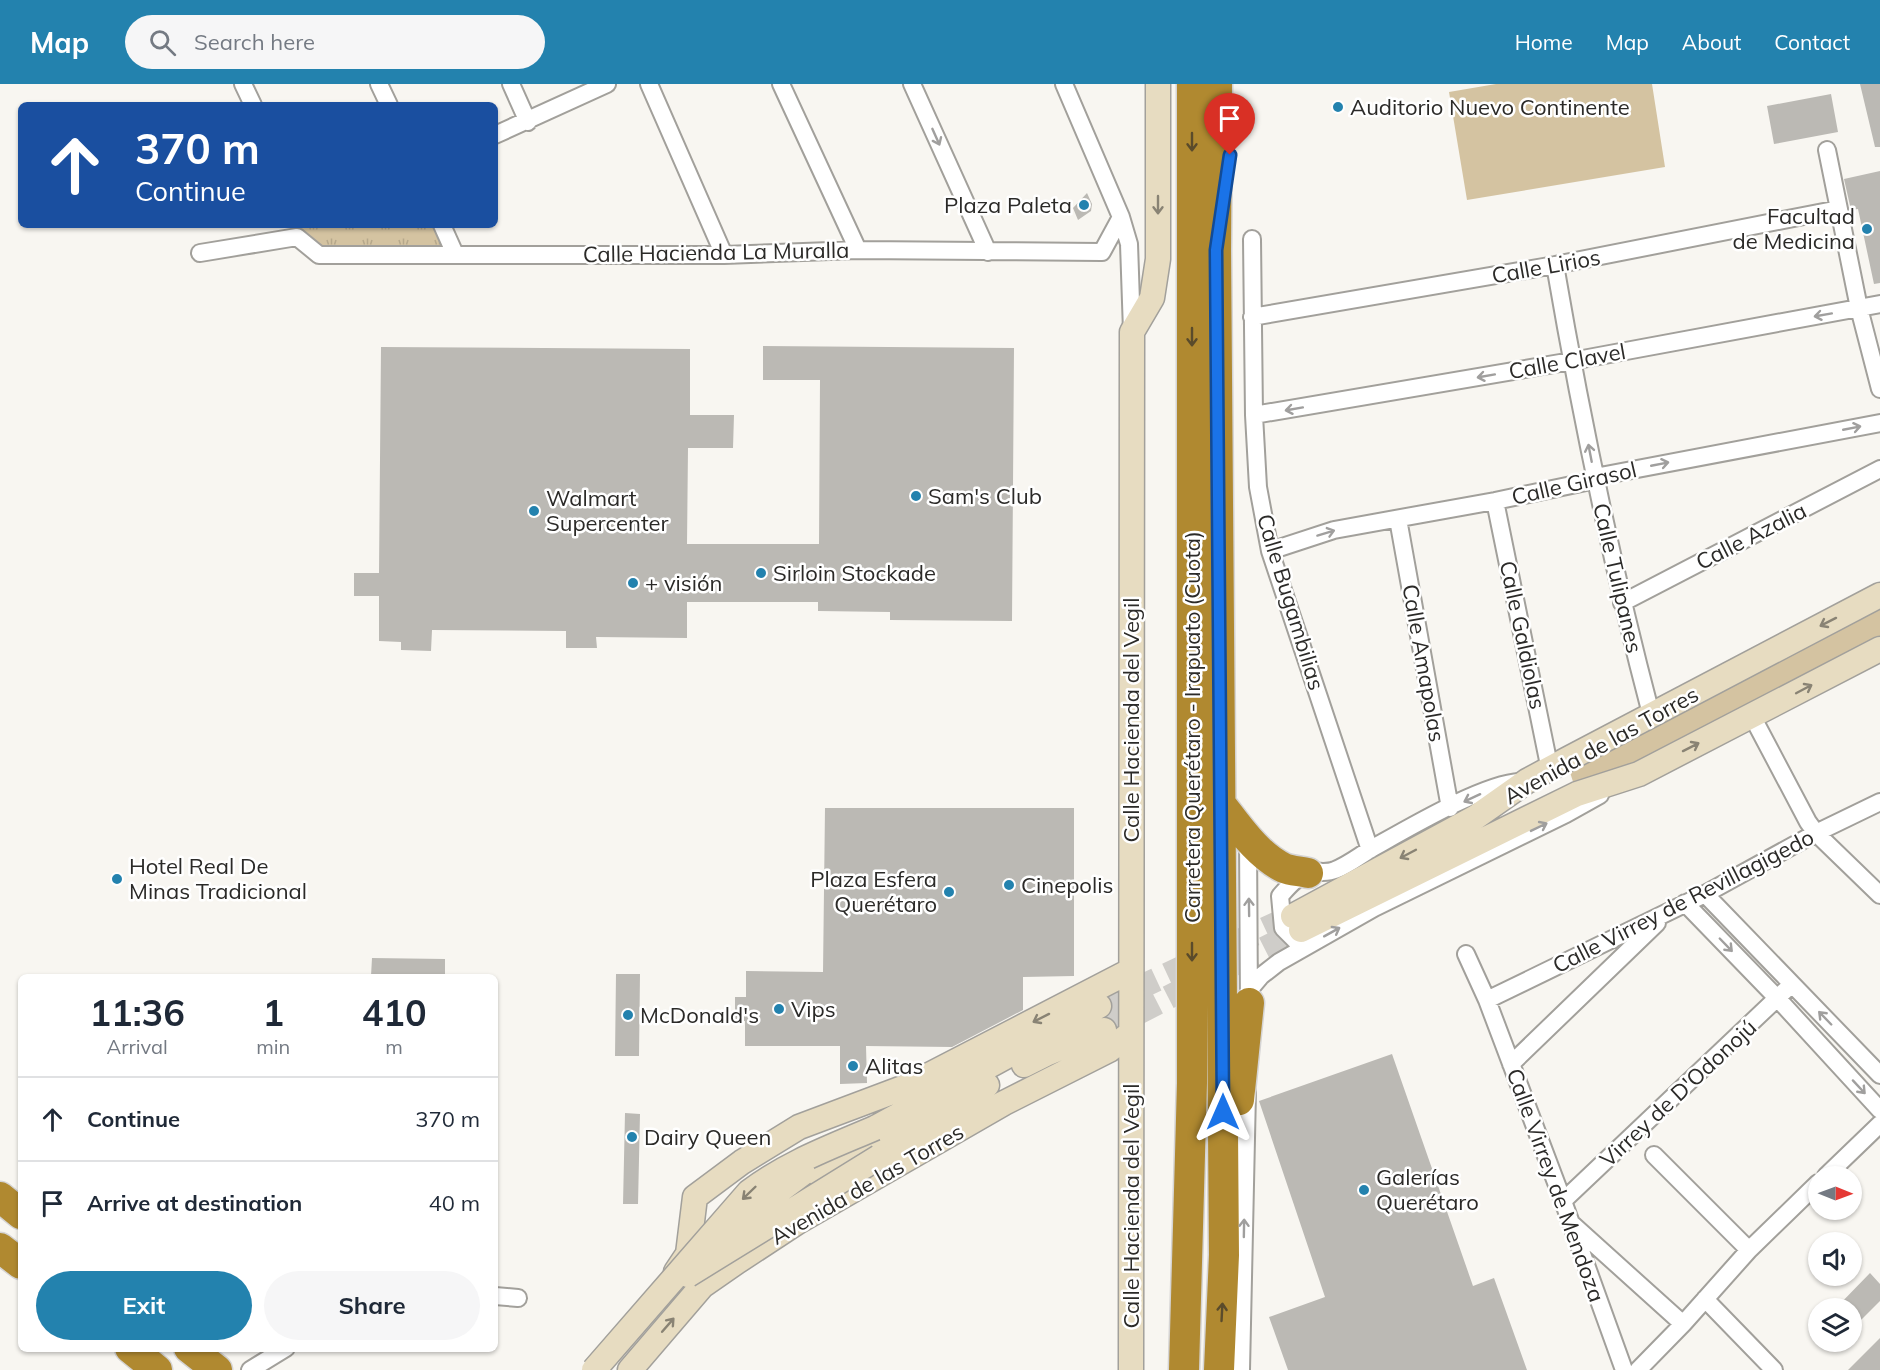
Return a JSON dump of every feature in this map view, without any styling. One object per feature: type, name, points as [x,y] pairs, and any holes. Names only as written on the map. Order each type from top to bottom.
[{"type":"highway","name":"Carretera Querétaro - Irapuato (Cuota)","points":[[1184,1370],[1192,1083],[1192,84]]},
{"type":"highway","name":"Carretera Querétaro - Irapuato (Cuota)","points":[[1217,84],[1216,250],[1224,1255],[1219,1370]]},
{"type":"highway","points":[[1216,250],[1234,131],[1238,84]]},
{"type":"highway","points":[[1220,803],[1248,838],[1285,868],[1308,873]]},
{"type":"highway","points":[[1224,1255],[1250,996]]},
{"type":"highway","points":[[1165,1370],[1173,1226],[1192,1083]]},
{"type":"highway","points":[[0,1197],[18,1212]]},
{"type":"highway","points":[[135,1352],[157,1370]]},
{"type":"highway","points":[[194,1352],[217,1370]]},
{"type":"main road","points":[[1132,332],[1152,298],[1158,259],[1158,84]]},
{"type":"main road","name":"Calle Hacienda del Vegil","points":[[1131,1370],[1132,332]]},
{"type":"main road","name":"Avenida de las Torres","points":[[1299,931],[1527,782],[1651,714],[1880,595]]},
{"type":"main road","name":"Avenida de las Torres","points":[[1299,931],[1577,794],[1639,774],[1880,649]]},
{"type":"main road","name":"Avenida de las Torres","points":[[877,1140],[950,1087],[1098,998],[1130,971]]},
{"type":"main road","points":[[1098,998],[1112,1004],[1116,1020],[1115,1031],[1106,1040]]},
{"type":"main road","name":"Avenida de las Torres","points":[[587,1370],[682,1272],[690,1246],[695,1197],[742,1162],[799,1127],[908,1086],[1098,998]]},
{"type":"main road","name":"Avenida de las Torres","points":[[877,1140],[1046,1054],[1131,1034]]},
{"type":"main road","name":"Avenida de las Torres","points":[[630,1370],[702,1286],[738,1261],[766,1242],[1004,1103],[1106,1040]]},
{"type":"main road","points":[[766,1242],[771,1216],[781,1203],[795,1192],[953,1110],[987,1085]]},
{"type":"main road","points":[[767,1148],[812,1138],[950,1087]]},
{"type":"main road","points":[[594,1370],[749,1192],[772,1175],[798,1161],[1004,1103]]},
{"type":"main road","points":[[606,1370],[682,1272],[764,1202],[800,1175],[877,1140]]},
{"type":"main road","points":[[682,1272],[713,1260],[738,1261]]},
{"type":"street","points":[[243,84],[252,102]]},
{"type":"street","points":[[379,84],[388,102]]},
{"type":"street","points":[[511,84],[528,122]]},
{"type":"street","points":[[498,134],[607,84]]},
{"type":"street","points":[[649,84],[724,255]]},
{"type":"street","points":[[781,84],[858,250]]},
{"type":"street","points":[[912,84],[988,252]]},
{"type":"street","name":"Calle Hacienda del Vegil","points":[[1064,84],[1121,217],[1130,244],[1132,332]]},
{"type":"street","points":[[1827,150],[1859,308],[1880,389]]},
{"type":"street","name":"Calle Lirios","points":[[1252,317],[1555,265],[1839,208]]},
{"type":"street","name":"Calle Hacienda La Muralla","points":[[299,231],[319,255],[724,255],[858,250],[1102,252],[1121,217]]},
{"type":"street","points":[[443,228],[455,254]]},
{"type":"street","points":[[200,253],[299,231]]},
{"type":"street","name":"Calle Bugambilias","points":[[1252,239],[1254,416],[1258,487],[1270,551],[1370,850]]},
{"type":"street","name":"Calle Tulipanes","points":[[1555,265],[1595,477],[1622,603],[1651,714]]},
{"type":"street","name":"Calle Clavel","points":[[1254,416],[1572,361],[1880,303]]},
{"type":"street","name":"Calle Girasol","points":[[1270,551],[1334,530],[1495,501],[1586,482],[1595,477],[1880,423]]},
{"type":"street","name":"Calle Azalia","points":[[1622,603],[1880,469]]},
{"type":"street","name":"Calle Galdiolas","points":[[1495,501],[1550,770]]},
{"type":"street","name":"Calle Amapolas","points":[[1398,519],[1450,808]]},
{"type":"street","points":[[1752,716],[1808,822],[1816,833],[1880,896]]},
{"type":"street","points":[[1299,931],[1283,928],[1280,896],[1291,883],[1308,873],[1337,869],[1450,808],[1494,788],[1511,782],[1527,782]]},
{"type":"street","name":"Calle Virrey de Revillagigedo","points":[[1487,1000],[1705,894],[1816,833],[1880,802]]},
{"type":"street","points":[[1241,1370],[1250,996],[1248,838]]},
{"type":"street","points":[[1705,894],[1880,1074]]},
{"type":"street","points":[[1685,903],[1778,999],[1880,1110]]},
{"type":"street","points":[[1511,1064],[1669,912]]},
{"type":"street","name":"Avenida de las Torres","points":[[1250,996],[1299,931]]},
{"type":"street","name":"Calle Virrey de Mendoza","points":[[1466,954],[1487,1000],[1624,1370]]},
{"type":"street","name":"Virrey de D'Odonojú","points":[[1563,1201],[1792,984]]},
{"type":"street","points":[[1836,1166],[1880,1124]]},
{"type":"street","points":[[1654,1155],[1749,1250]]},
{"type":"street","points":[[1638,1370],[1749,1250],[1808,1193]]},
{"type":"street","points":[[1570,1223],[1683,1324]]},
{"type":"street","points":[[498,1296],[518,1298]]},
{"type":"street","points":[[1705,1299],[1774,1370]]},
{"type":"street","points":[[250,1370],[279,1352]]},
{"type":"green space","points":[[1496,84],[1652,84],[1665,167],[1467,200],[1449,92]]},
{"type":"green space","points":[[300,228],[443,228],[455,254],[319,255],[297,237]]},
{"type":"green space","points":[[1880,595],[1880,649],[1577,794],[1566,760]]},
{"type":"building","points":[[1860,84],[1880,84],[1880,147],[1875,147]]},
{"type":"building","points":[[1831,94],[1838,132],[1774,144],[1767,106]]},
{"type":"building","points":[[1880,171],[1880,283],[1874,284],[1858,209],[1851,210],[1844,179]]},
{"type":"building","name":"Plaza Paleta","points":[[1087,193],[1092,204],[1091,211],[1078,220],[1073,208]]},
{"type":"building","points":[[763,346],[1014,348],[1012,621],[890,620],[890,612],[818,611],[818,602],[687,602],[687,638],[596,637],[597,648],[566,648],[566,631],[432,630],[431,651],[401,650],[401,642],[379,641],[379,596],[354,596],[354,573],[379,573],[381,347],[690,349],[690,415],[734,415],[733,448],[688,448],[687,544],[819,544],[820,380],[763,380]]},
{"type":"building","name":"Plaza Esfera Querétaro","points":[[825,808],[1074,808],[1074,976],[1023,977],[1023,1010],[952,1047],[866,1046],[867,1083],[840,1084],[840,1046],[745,1046],[745,1021],[735,1021],[735,997],[746,997],[746,971],[823,972]]},
{"type":"building","points":[[372,958],[445,959],[445,974],[371,974]]},
{"type":"building","name":"McDonald's","points":[[616,974],[640,974],[639,1056],[615,1056]]},
{"type":"building","name":"Galerías Querétaro","points":[[1392,1054],[1473,1286],[1494,1278],[1527,1370],[1288,1370],[1269,1317],[1325,1297],[1259,1101]]},
{"type":"building","name":"Dairy Queen","points":[[625,1113],[640,1114],[638,1204],[623,1204]]},
{"type":"building","points":[[1870,1273],[1880,1284],[1880,1301],[1862,1319],[1862,1298],[1846,1298],[1857,1286],[1862,1286],[1862,1281]]},
{"type":"building","points":[[1880,1338],[1880,1370],[1848,1370]]},
{"type":"tunnel","points":[[1102,1005],[1293,916]]},
{"type":"tunnel","points":[[1104,1030],[1301,930]]},
{"type":"place","name":"Auditorio Nuevo Continente","points":[[1338,107]]},
{"type":"place","name":"Plaza Paleta","points":[[1084,205]]},
{"type":"place","name":"Facultad de Medicina","points":[[1867,229]]},
{"type":"place","name":"Sam's Club","points":[[916,496]]},
{"type":"place","name":"Walmart Supercenter","points":[[534,511]]},
{"type":"place","name":"Sirloin Stockade","points":[[761,573]]},
{"type":"place","name":"+ visión","points":[[633,583]]},
{"type":"place","name":"Hotel Real De Minas Tradicional","points":[[117,879]]},
{"type":"place","name":"Cinepolis","points":[[1009,885]]},
{"type":"place","name":"Plaza Esfera Querétaro","points":[[949,892]]},
{"type":"place","name":"Vips","points":[[779,1009]]},
{"type":"place","name":"McDonald's","points":[[628,1015]]},
{"type":"place","name":"Alitas","points":[[853,1066]]},
{"type":"place","name":"Dairy Queen","points":[[632,1137]]},
{"type":"place","name":"Galerías Querétaro","points":[[1364,1190]]},
{"type":"route","points":[[1223,1112],[1216,250],[1230,155]]}]
